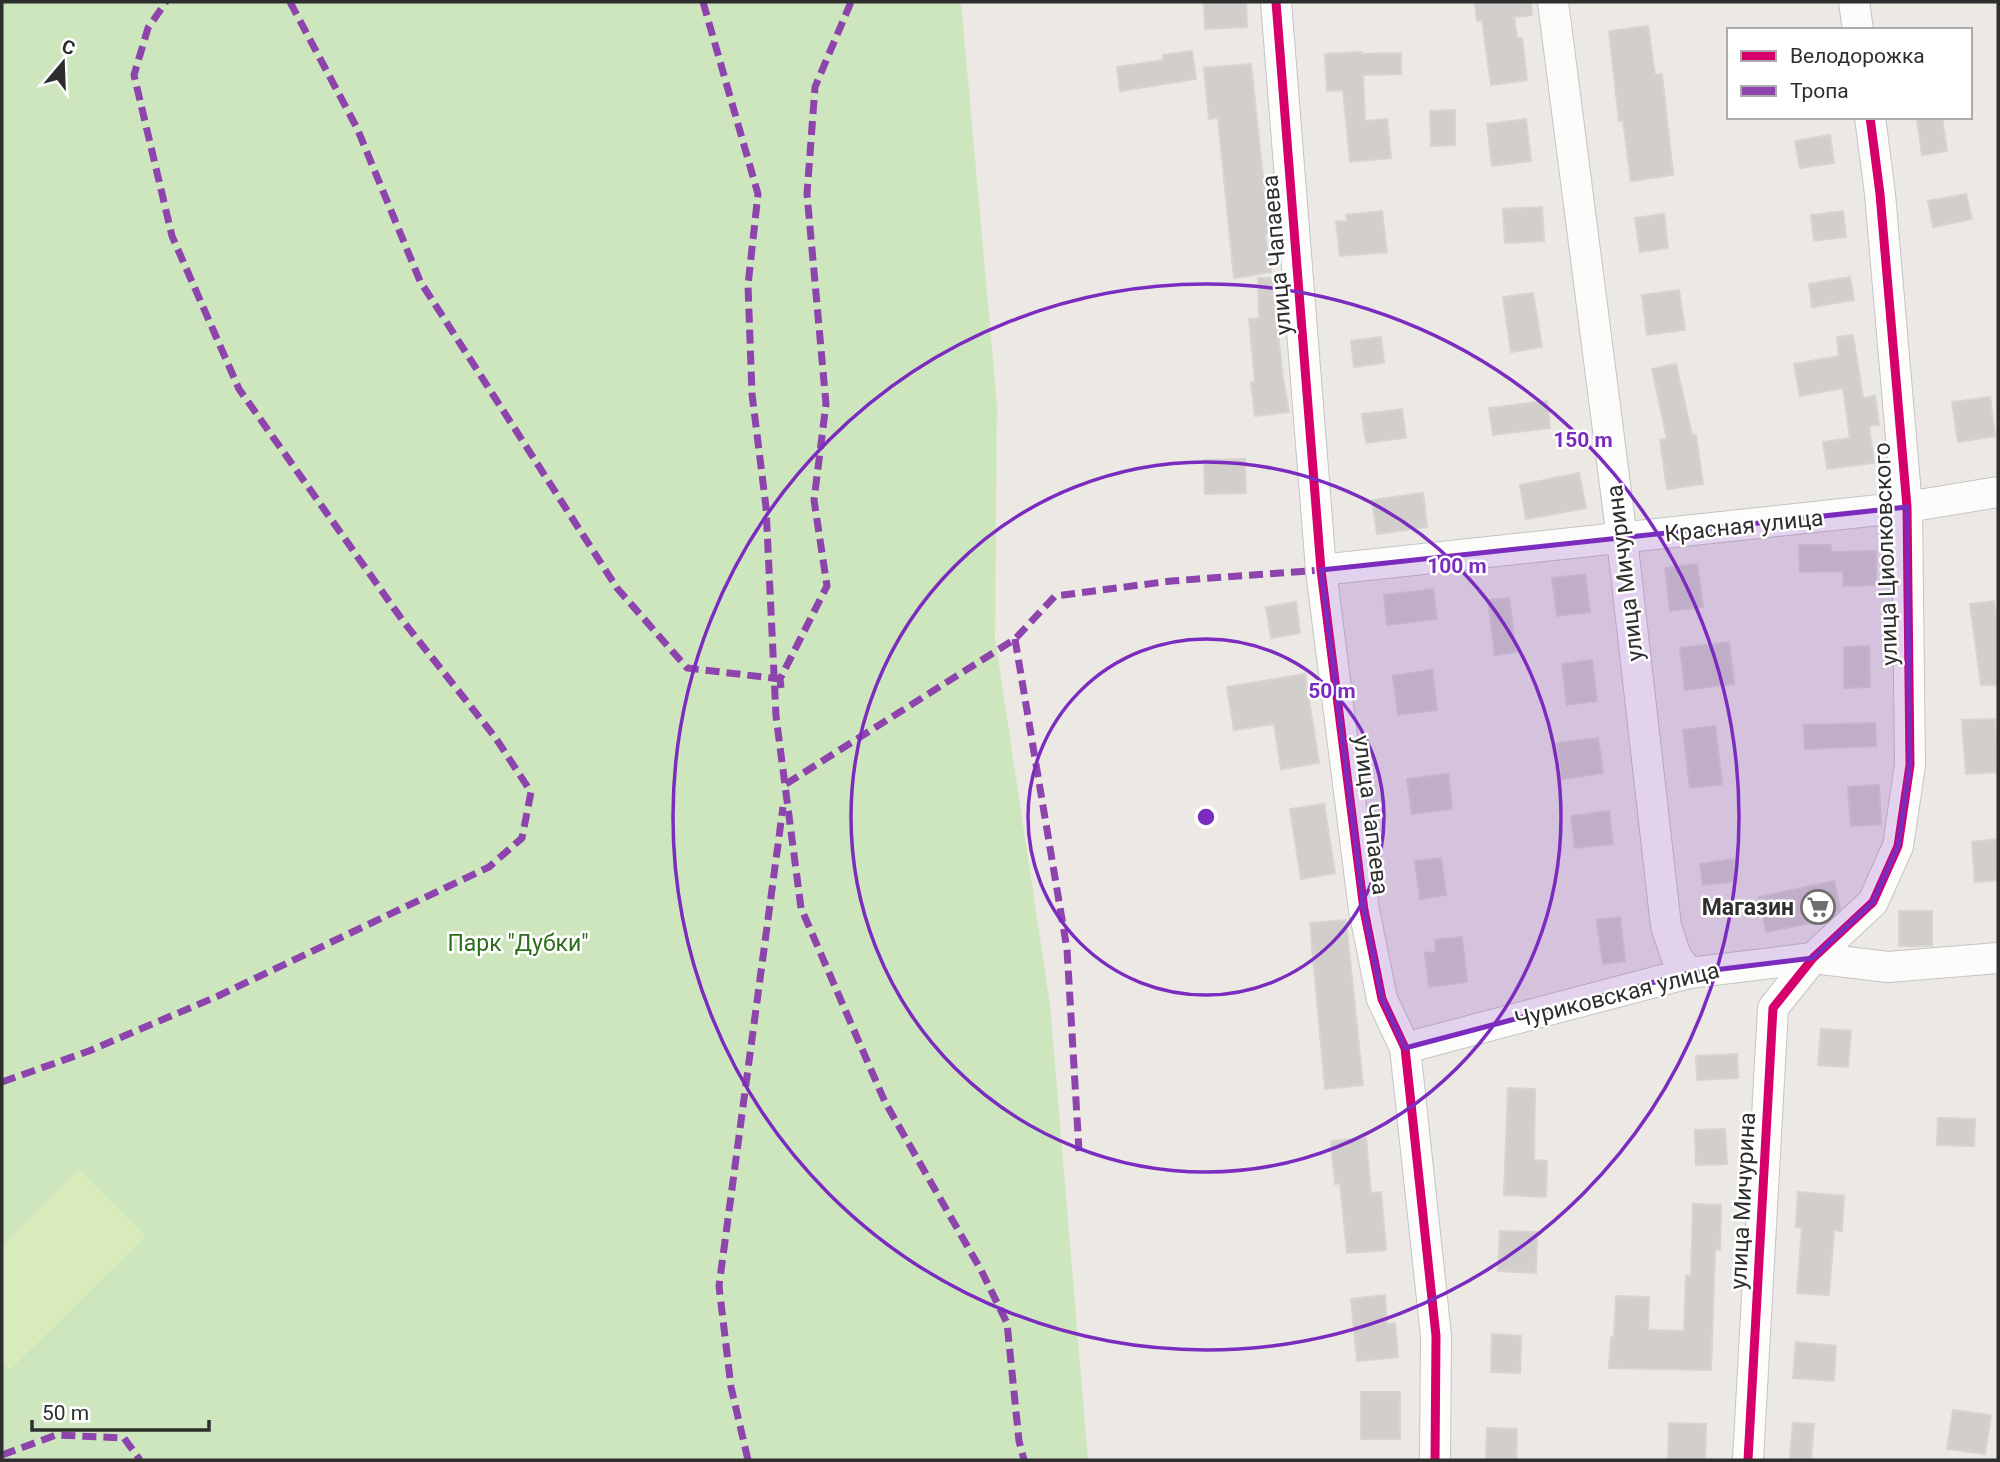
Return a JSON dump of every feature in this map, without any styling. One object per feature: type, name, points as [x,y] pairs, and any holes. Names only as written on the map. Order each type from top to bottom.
[{"type":"street","name":"улица Чапаева","points":[[1276,2],[1321,569],[1364,910],[1382,999],[1405,1048],[1436,1336],[1435,1460]]},
{"type":"street","name":"улица Мичурина","points":[[1553,2],[1622,539],[1665,926],[1676,956],[1689,973]]},
{"type":"street","points":[[1854,2],[1858,28]]},
{"type":"street","name":"улица Циолковского","points":[[1813,958],[1873,902],[1898,846],[1910,765],[1908,508],[1880,194],[1870,119]]},
{"type":"street","name":"Красная улица","points":[[1321,569],[1908,508],[1998,492]]},
{"type":"street","name":"улица Мичурина","points":[[1748,1460],[1773,1008],[1813,958]]},
{"type":"street","name":"Чуриковская улица","points":[[1405,1048],[1689,973],[1813,958],[1888,967],[1998,958]]},
{"type":"highlighted area","points":[[1907,507],[1910,765],[1898,846],[1873,902],[1813,958],[1689,973],[1405,1048],[1382,999],[1364,910],[1321,570]]},
{"type":"green space","name":"Парк \"Дубки\"","points":[[2,2],[961,2],[997,405],[995,638],[1050,1005],[1088,1460],[2,1460]]},
{"type":"green space","points":[[79,1169],[146,1236],[10,1370],[2,1362],[2,1246]]},
{"type":"building","points":[[1204,2],[1246,2],[1247,27],[1205,29]]},
{"type":"building","points":[[1475,2],[1531,2],[1532,15],[1514,17],[1517,38],[1522,38],[1527,80],[1491,85],[1482,20],[1477,21]]},
{"type":"building","points":[[1648,26],[1655,75],[1662,74],[1673,175],[1631,181],[1623,121],[1619,121],[1609,31]]},
{"type":"building","points":[[1192,51],[1196,79],[1120,91],[1117,67],[1164,60],[1163,55]]},
{"type":"building","points":[[1401,53],[1401,74],[1363,75],[1365,121],[1387,119],[1391,158],[1350,162],[1343,90],[1327,91],[1325,54]]},
{"type":"building","points":[[1251,64],[1269,234],[1265,234],[1271,272],[1234,278],[1218,118],[1209,119],[1204,68]]},
{"type":"building","points":[[1455,110],[1455,145],[1431,146],[1430,111]]},
{"type":"building","points":[[1526,119],[1531,161],[1492,166],[1487,124]]},
{"type":"building","points":[[1917,119],[1942,119],[1947,151],[1922,155]]},
{"type":"building","points":[[1830,135],[1834,163],[1800,168],[1795,141]]},
{"type":"building","points":[[1966,194],[1972,219],[1933,227],[1928,201]]},
{"type":"building","points":[[1542,207],[1544,241],[1505,243],[1503,209]]},
{"type":"building","points":[[1382,211],[1387,252],[1340,256],[1336,222],[1347,221],[1346,215]]},
{"type":"building","points":[[1843,211],[1846,237],[1814,241],[1811,215]]},
{"type":"building","points":[[1664,214],[1668,248],[1640,252],[1635,218]]},
{"type":"building","points":[[1850,277],[1854,300],[1812,307],[1809,284]]},
{"type":"building","points":[[1258,278],[1272,278],[1289,412],[1255,416],[1249,319],[1259,318]]},
{"type":"building","points":[[1679,290],[1685,330],[1647,335],[1642,295]]},
{"type":"building","points":[[1533,293],[1542,347],[1511,352],[1503,297]]},
{"type":"building","points":[[1853,335],[1863,398],[1875,396],[1879,425],[1869,426],[1874,463],[1827,469],[1823,442],[1850,438],[1843,388],[1800,396],[1794,364],[1839,356],[1837,337]]},
{"type":"building","points":[[1381,337],[1384,363],[1354,367],[1351,341]]},
{"type":"building","points":[[1676,364],[1692,435],[1696,435],[1703,484],[1667,489],[1660,440],[1667,439],[1652,369]]},
{"type":"building","points":[[1990,397],[1995,436],[1958,442],[1952,402]]},
{"type":"building","points":[[1547,401],[1550,428],[1493,435],[1489,408]]},
{"type":"building","points":[[1402,409],[1406,438],[1366,443],[1362,414]]},
{"type":"building","points":[[1245,459],[1246,493],[1205,494],[1204,460]]},
{"type":"building","points":[[1579,473],[1586,508],[1526,519],[1520,485]]},
{"type":"building","points":[[1423,493],[1427,527],[1377,534],[1372,500]]},
{"type":"building","points":[[1799,545],[1831,545],[1831,552],[1876,551],[1876,585],[1843,586],[1843,571],[1800,572]]},
{"type":"building","points":[[1697,564],[1703,607],[1670,611],[1665,568]]},
{"type":"building","points":[[1585,574],[1590,612],[1557,616],[1552,578]]},
{"type":"building","points":[[1433,589],[1437,619],[1387,625],[1384,595]]},
{"type":"building","points":[[1509,598],[1516,652],[1495,655],[1488,600]]},
{"type":"building","points":[[1994,601],[1998,633],[1998,685],[1981,685],[1970,604]]},
{"type":"building","points":[[1296,602],[1300,633],[1271,638],[1266,607]]},
{"type":"building","points":[[1729,642],[1734,684],[1685,690],[1680,648]]},
{"type":"building","points":[[1869,646],[1870,687],[1844,688],[1844,647]]},
{"type":"building","points":[[1592,660],[1597,701],[1567,705],[1562,664]]},
{"type":"building","points":[[1432,670],[1437,710],[1398,715],[1393,676]]},
{"type":"building","points":[[1305,674],[1319,763],[1281,769],[1274,724],[1234,730],[1227,687]]},
{"type":"building","points":[[1995,719],[1998,772],[1966,774],[1962,720]]},
{"type":"building","points":[[1875,723],[1876,746],[1805,749],[1804,725]]},
{"type":"building","points":[[1715,726],[1722,784],[1690,788],[1683,730]]},
{"type":"building","points":[[1598,738],[1603,773],[1562,779],[1557,743]]},
{"type":"building","points":[[1448,774],[1452,809],[1412,814],[1407,779]]},
{"type":"building","points":[[1879,785],[1881,824],[1851,826],[1848,787]]},
{"type":"building","points":[[1324,804],[1335,873],[1301,879],[1290,809]]},
{"type":"building","points":[[1609,811],[1613,844],[1575,848],[1571,816]]},
{"type":"building","points":[[1998,839],[1998,880],[1975,882],[1972,842]]},
{"type":"building","points":[[1441,858],[1446,895],[1420,899],[1415,861]]},
{"type":"building","points":[[1734,859],[1737,881],[1703,885],[1700,864]]},
{"type":"building","points":[[1834,881],[1840,909],[1830,919],[1766,932],[1759,897]]},
{"type":"building","points":[[1899,911],[1932,911],[1932,946],[1899,946]]},
{"type":"building","points":[[1620,917],[1625,961],[1603,964],[1597,920]]},
{"type":"building","points":[[1346,920],[1363,1085],[1325,1089],[1310,923]]},
{"type":"building","points":[[1462,937],[1467,982],[1429,987],[1425,953],[1436,952],[1435,940]]},
{"type":"building","points":[[1821,1029],[1851,1031],[1848,1067],[1818,1065]]},
{"type":"building","points":[[1737,1054],[1738,1078],[1697,1080],[1696,1056]]},
{"type":"building","points":[[1508,1088],[1535,1089],[1534,1160],[1547,1161],[1546,1197],[1504,1195]]},
{"type":"building","points":[[1938,1118],[1975,1119],[1974,1146],[1937,1145]]},
{"type":"building","points":[[1725,1129],[1727,1164],[1696,1165],[1695,1130]]},
{"type":"building","points":[[1366,1138],[1371,1193],[1381,1192],[1386,1250],[1347,1253],[1340,1183],[1335,1184],[1331,1141]]},
{"type":"building","points":[[1798,1192],[1844,1196],[1842,1231],[1834,1230],[1829,1295],[1797,1293],[1802,1228],[1796,1227]]},
{"type":"building","points":[[1693,1204],[1721,1205],[1720,1250],[1715,1250],[1711,1370],[1609,1368],[1616,1296],[1649,1297],[1648,1330],[1684,1331],[1686,1276],[1691,1276]]},
{"type":"building","points":[[1500,1231],[1537,1232],[1536,1273],[1498,1271]]},
{"type":"building","points":[[1385,1295],[1387,1324],[1395,1323],[1398,1357],[1357,1361],[1351,1299]]},
{"type":"building","points":[[1492,1334],[1521,1336],[1520,1373],[1491,1372]]},
{"type":"building","points":[[1796,1342],[1836,1346],[1834,1381],[1793,1378]]},
{"type":"building","points":[[1361,1392],[1400,1392],[1400,1439],[1361,1439]]},
{"type":"building","points":[[1953,1410],[1991,1415],[1985,1454],[1947,1449]]},
{"type":"building","points":[[1669,1423],[1706,1424],[1705,1460],[1668,1459]]},
{"type":"building","points":[[1793,1423],[1814,1424],[1811,1459],[1790,1458]]},
{"type":"building","points":[[1487,1428],[1517,1429],[1516,1460],[1486,1460]]},
{"type":"marked path","points":[[2,1082],[89,1051],[218,996],[489,867],[522,838],[531,792],[495,737],[403,621],[239,389],[172,236],[134,75],[148,28],[166,2]]},
{"type":"marked path","points":[[290,2],[357,128],[420,281],[617,588],[687,668],[780,679]]},
{"type":"marked path","points":[[703,2],[758,194],[748,285],[752,394],[766,507],[776,716],[801,908],[885,1102],[981,1270],[1007,1323],[1019,1441],[1024,1460]]},
{"type":"marked path","points":[[781,688],[780,679],[827,586],[814,500],[826,404],[807,194],[815,87],[851,2]]},
{"type":"marked path","points":[[786,784],[1015,639],[1055,596],[1171,581],[1321,570]]},
{"type":"marked path","points":[[1015,639],[1067,949],[1079,1151]]},
{"type":"marked path","points":[[748,1460],[731,1387],[719,1286],[783,807]]},
{"type":"marked path","points":[[2,1455],[56,1435],[124,1438],[140,1460]]},
{"type":"cycle path","points":[[1276,2],[1321,570],[1364,910],[1382,999],[1405,1048],[1436,1336],[1435,1460]]},
{"type":"cycle path","points":[[1748,1460],[1773,1008],[1813,958],[1873,902],[1898,846],[1910,765],[1907,507],[1880,194],[1870,119]]},
{"type":"place","name":"Магазин","points":[[1818,907]]}]
